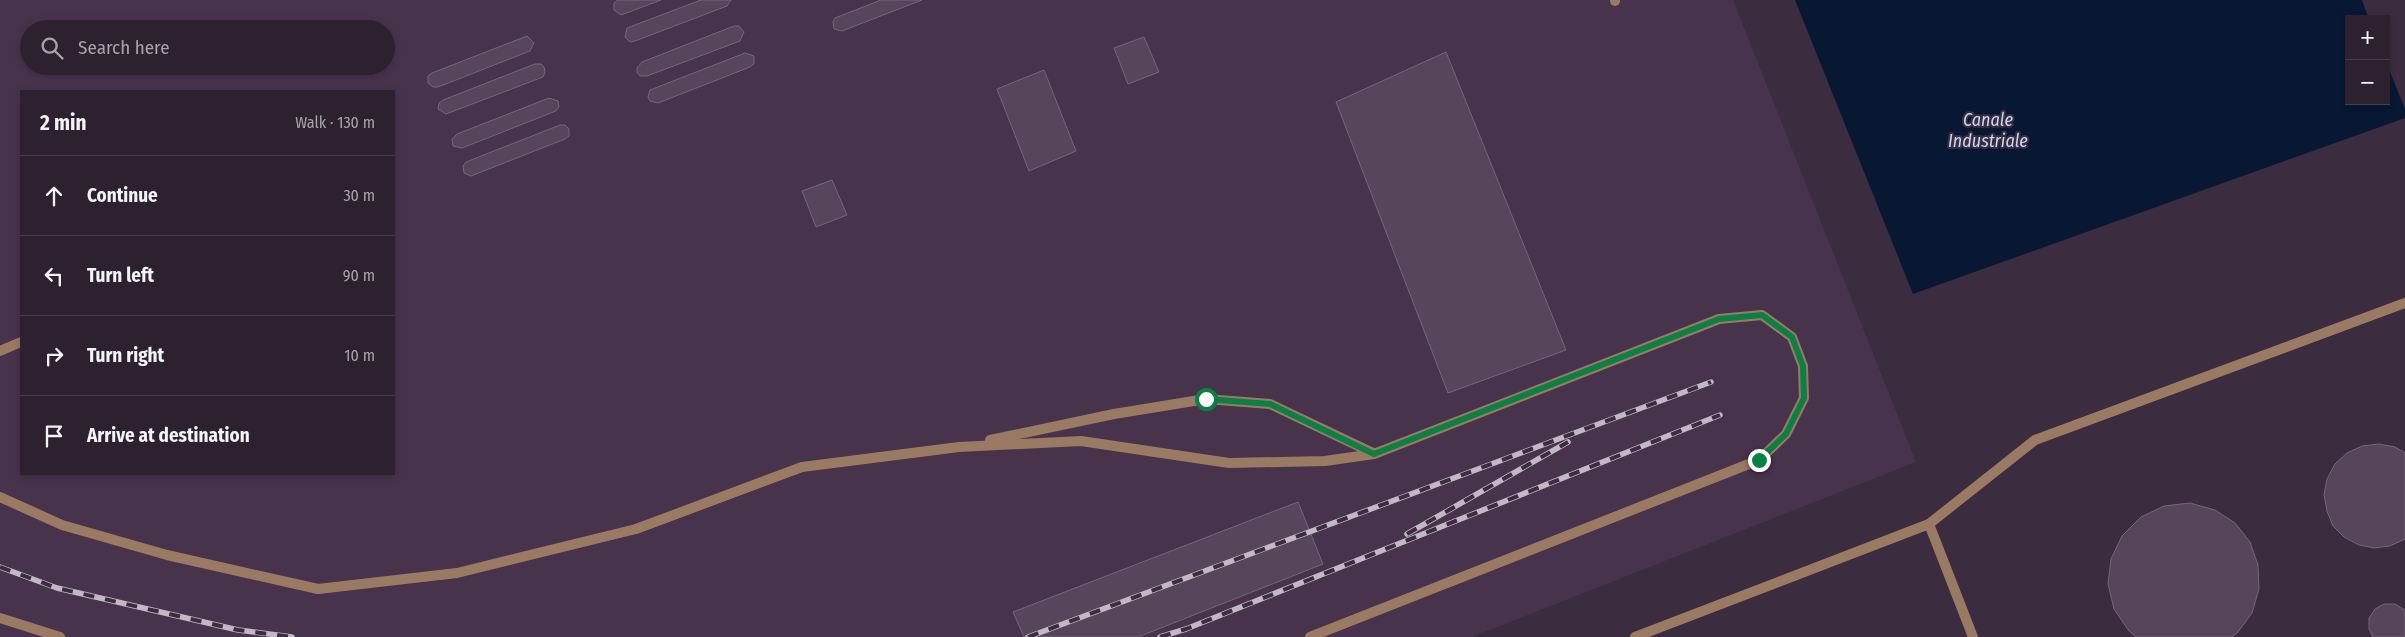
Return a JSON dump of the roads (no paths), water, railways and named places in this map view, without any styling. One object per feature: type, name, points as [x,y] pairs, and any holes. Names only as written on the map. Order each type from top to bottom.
[{"type":"lane","points":[[1634,637],[1929,524],[2035,440],[2405,303]]},
{"type":"lane","points":[[0,497],[62,525],[167,554],[318,589],[457,573],[636,529],[802,467],[959,447],[1081,441],[1229,463],[1325,461],[1374,454],[1719,319],[1762,315],[1792,337],[1803,366],[1804,398],[1786,434],[1759,460],[1310,637]]},
{"type":"lane","points":[[0,351],[20,342]]},
{"type":"lane","points":[[959,447],[1114,414],[1206,399],[1270,404],[1374,454]]},
{"type":"lane","points":[[1929,524],[1973,637]]},
{"type":"lane","points":[[0,618],[60,637]]},
{"type":"water","name":"Canale Industriale","points":[[1795,0],[2362,0],[2368,15],[2345,15],[2345,105],[2390,105],[2390,72],[2405,109],[2405,118],[1913,294]]},
{"type":"railway","points":[[1028,637],[1711,382]]},
{"type":"railway","points":[[1160,637],[1186,629],[1720,415]]},
{"type":"railway","points":[[1407,534],[1568,442]]},
{"type":"railway","points":[[0,567],[57,588],[238,630],[292,637]]}]
